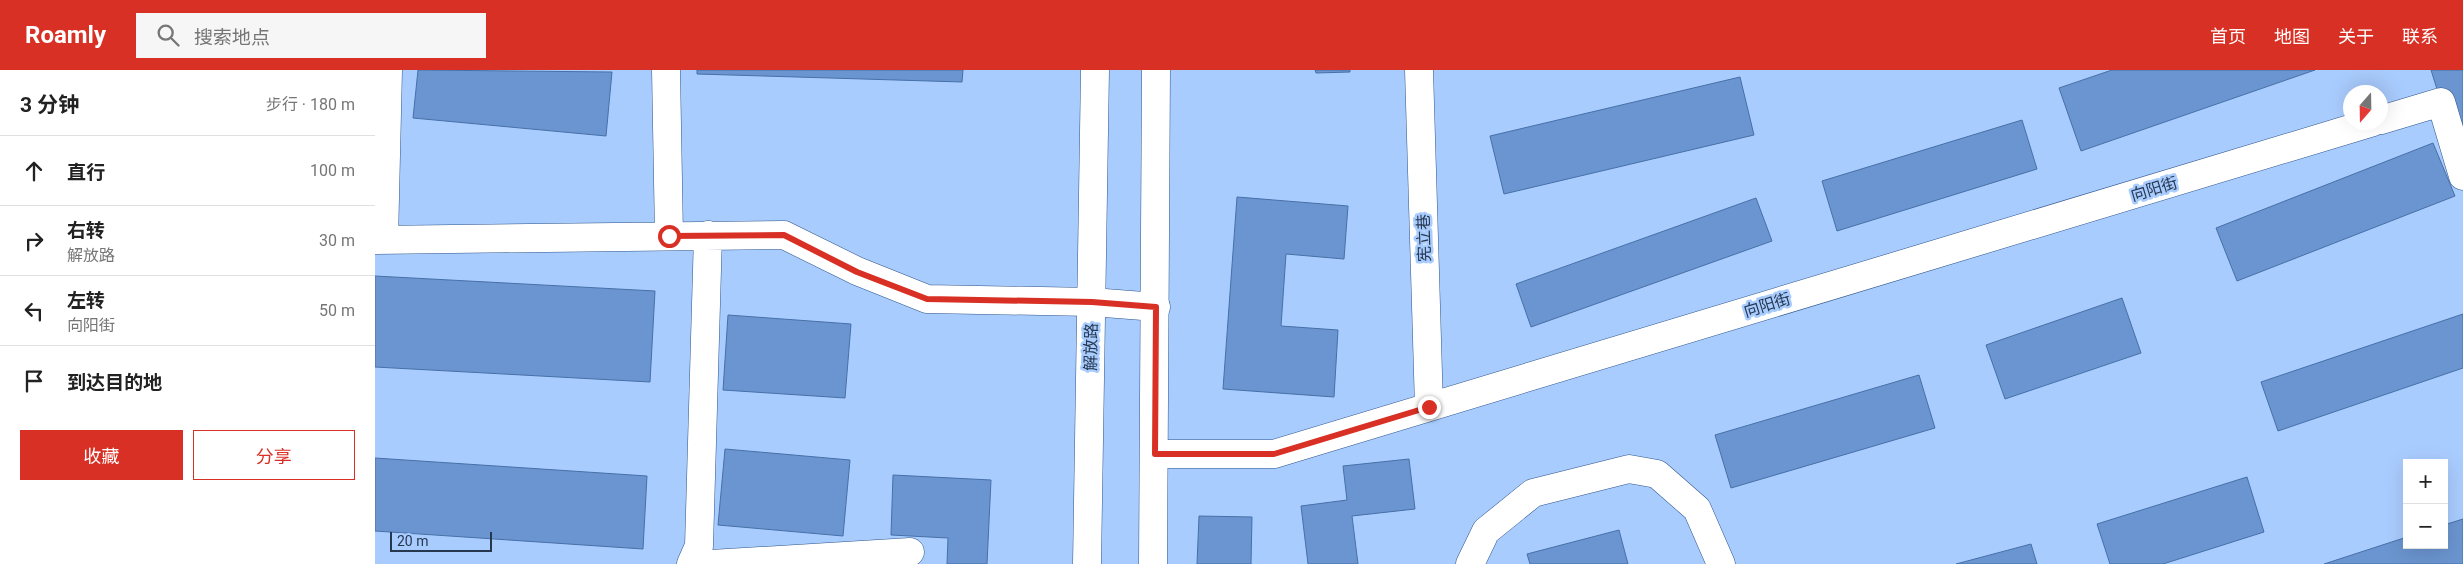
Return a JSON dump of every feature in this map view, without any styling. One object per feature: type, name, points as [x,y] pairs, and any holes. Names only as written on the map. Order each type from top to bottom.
[{"type":"street","points":[[388,70],[379,240],[784,235],[857,272],[927,299],[1092,302],[1156,307]]},
{"type":"street","points":[[666,70],[669,236]]},
{"type":"street","name":"解放路","points":[[1087,564],[1095,70]]},
{"type":"street","points":[[1153,564],[1156,70]]},
{"type":"street","name":"宪立巷","points":[[1419,70],[1429,407]]},
{"type":"street","points":[[2388,118],[2441,102],[2463,176]]},
{"type":"street","name":"向阳街","points":[[1155,454],[1274,454],[2347,130]]},
{"type":"street","points":[[691,564],[699,546],[708,235]]},
{"type":"street","points":[[1469,564],[1486,530],[1533,493],[1629,469],[1657,474],[1697,509],[1721,564]]},
{"type":"street","points":[[711,564],[910,552]]},
{"type":"building","points":[[418,70],[612,72],[606,136],[413,118]]},
{"type":"building","points":[[697,70],[963,70],[962,82],[697,74]]},
{"type":"building","points":[[1315,70],[1350,70],[1350,72],[1316,73]]},
{"type":"building","points":[[2112,70],[2315,70],[2081,151],[2059,88]]},
{"type":"building","points":[[2431,70],[2463,70],[2463,172]]},
{"type":"building","points":[[1740,77],[1754,135],[1504,194],[1490,136]]},
{"type":"building","points":[[2022,120],[2037,169],[1837,231],[1822,181]]},
{"type":"building","points":[[2433,143],[2455,196],[2237,281],[2216,228]]},
{"type":"building","points":[[1237,197],[1348,206],[1344,259],[1286,254],[1281,326],[1338,330],[1334,397],[1223,389]]},
{"type":"building","points":[[1756,198],[1772,241],[1531,327],[1516,284]]},
{"type":"building","points":[[375,276],[655,291],[650,382],[375,367]]},
{"type":"building","points":[[2122,298],[2141,353],[2005,399],[1986,345]]},
{"type":"building","points":[[2463,314],[2463,368],[2278,431],[2261,382]]},
{"type":"building","points":[[728,315],[851,324],[845,398],[723,390]]},
{"type":"building","points":[[1919,375],[1935,428],[1731,488],[1715,435]]},
{"type":"building","points":[[725,449],[850,460],[843,536],[718,525]]},
{"type":"building","points":[[375,458],[647,476],[643,549],[375,531]]},
{"type":"building","points":[[1409,459],[1415,509],[1352,516],[1358,564],[1308,564],[1301,506],[1347,500],[1343,466]]},
{"type":"building","points":[[893,475],[991,480],[987,564],[947,564],[948,538],[891,535]]},
{"type":"building","points":[[2247,477],[2264,532],[2163,564],[2110,564],[2097,524]]},
{"type":"building","points":[[1199,516],[1252,517],[1251,564],[1197,564]]},
{"type":"building","points":[[2463,519],[2463,564],[2324,564],[2403,538],[2403,549],[2448,549],[2448,524]]},
{"type":"building","points":[[1619,530],[1628,564],[1530,564],[1527,554]]},
{"type":"building","points":[[2031,544],[2037,564],[1956,564]]},
{"type":"route","points":[[669,236],[784,235],[857,272],[927,299],[1092,302],[1156,307],[1155,454],[1274,454],[1429,407]]}]
